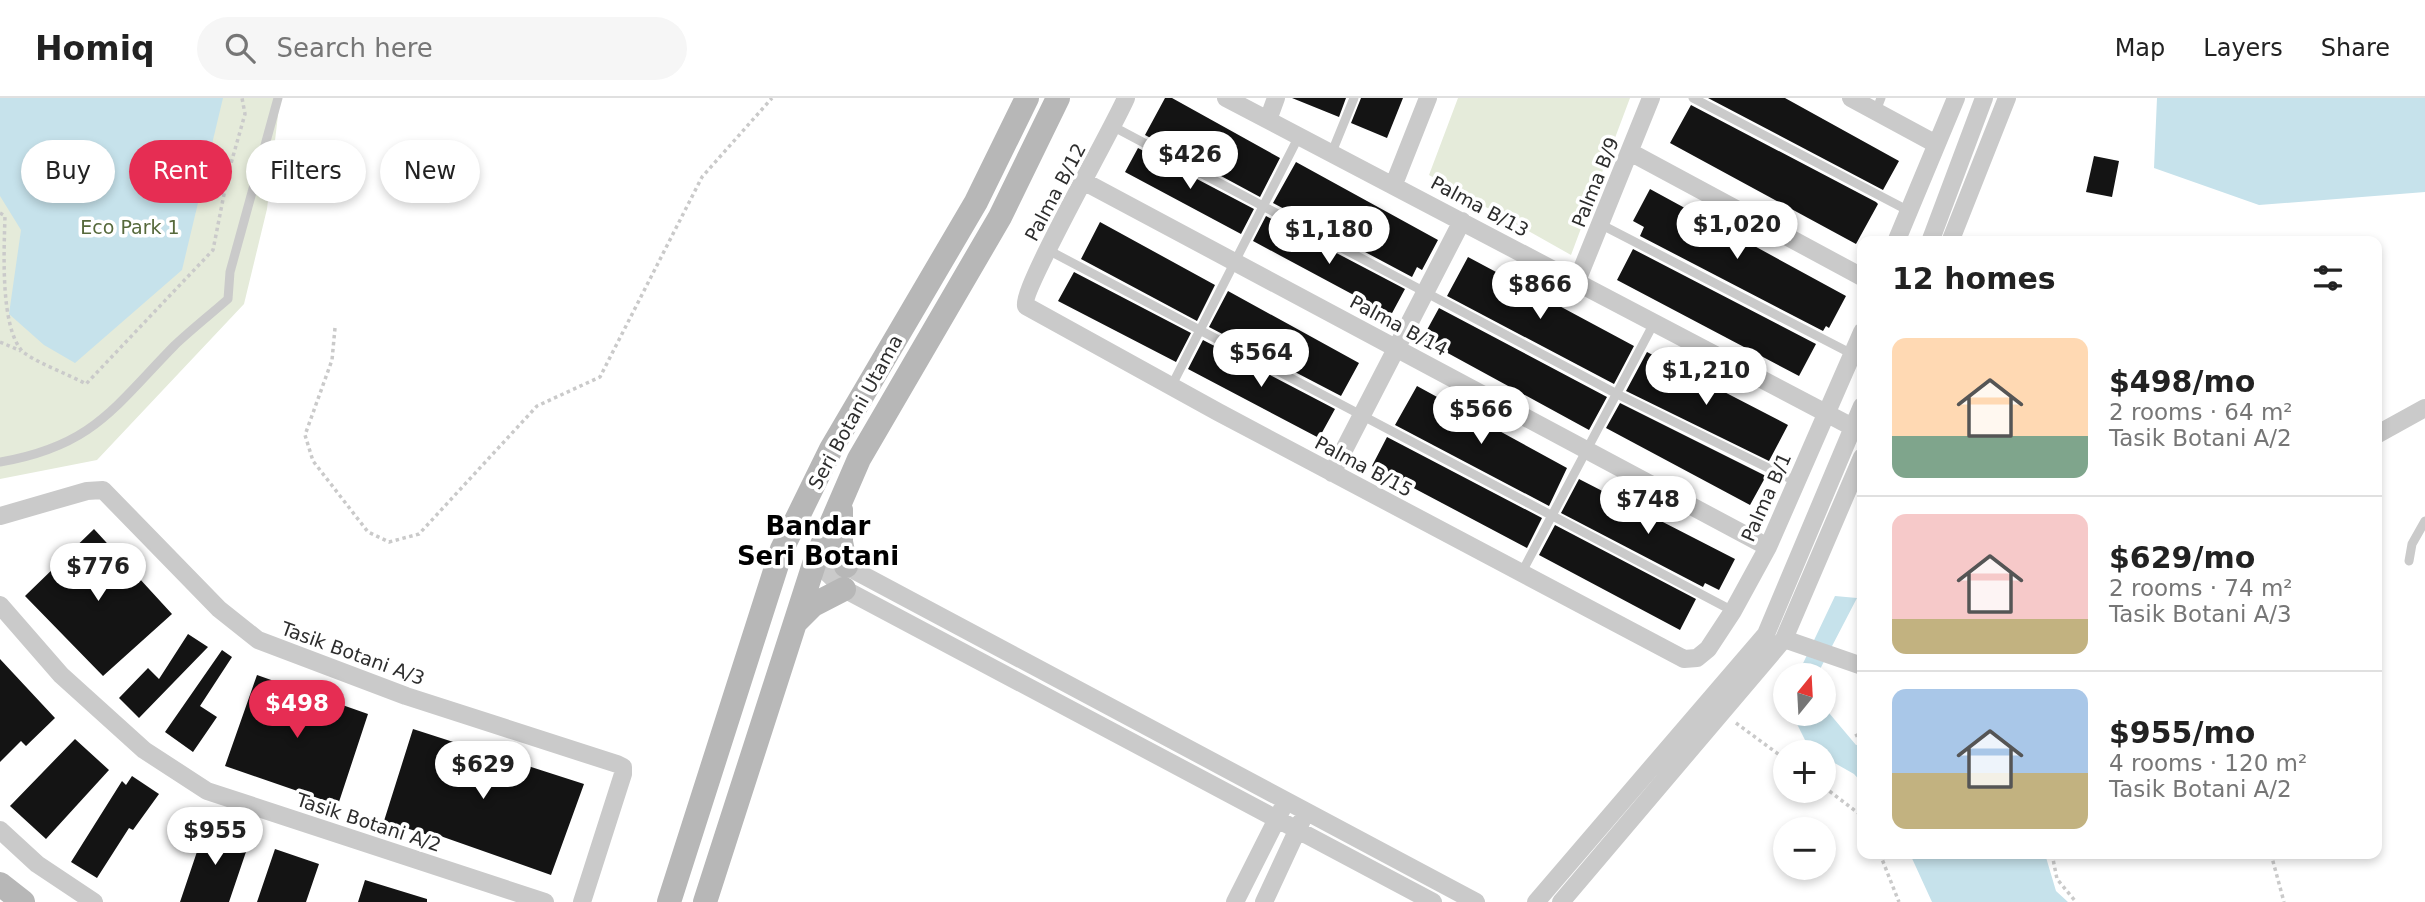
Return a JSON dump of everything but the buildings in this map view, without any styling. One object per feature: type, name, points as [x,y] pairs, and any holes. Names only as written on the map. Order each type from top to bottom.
[{"type":"main road","name":"Seri Botani Utama","points":[[669,902],[782,549],[820,473],[892,342],[976,202],[1027,98]]},
{"type":"main road","name":"Seri Botani Utama","points":[[705,902],[814,561],[859,459],[1000,217],[1058,98]]},
{"type":"main road","points":[[772,579],[790,568],[814,561],[808,550],[806,534],[820,473]]},
{"type":"main road","points":[[795,624],[845,578],[841,542],[842,499]]},
{"type":"street","name":"Palma B/12","points":[[1026,306],[1026,297],[1048,250],[1114,127],[1126,98]]},
{"type":"street","name":"Palma B/13","points":[[1226,98],[1857,429]]},
{"type":"street","points":[[1268,120],[1276,98]]},
{"type":"street","points":[[1394,184],[1428,98]]},
{"type":"street","name":"Palma B/9","points":[[1577,282],[1651,98]]},
{"type":"street","points":[[1851,98],[1878,105],[1936,144]]},
{"type":"street","points":[[1899,236],[1956,98]]},
{"type":"street","points":[[1932,236],[1984,98]]},
{"type":"street","points":[[1952,236],[2007,98]]},
{"type":"street","points":[[1630,152],[1857,273]]},
{"type":"street","name":"Palma B/14","points":[[1083,181],[1768,547]]},
{"type":"street","points":[[1332,473],[1462,221]]},
{"type":"street","name":"Palma B/15","points":[[1026,306],[1332,473],[1684,659]]},
{"type":"street","name":"Palma B/1","points":[[1684,659],[1697,658],[1708,649],[1733,611],[1768,547],[1857,346]]},
{"type":"street","points":[[2382,432],[2425,408]]},
{"type":"street","points":[[1536,901],[1766,634],[1857,431]]},
{"type":"street","points":[[1561,902],[1721,713],[1792,642],[1857,470]]},
{"type":"street","name":"Tasik Botani A/3","points":[[0,516],[96,489],[103,491],[219,609],[258,640],[405,696],[623,767],[582,902]]},
{"type":"street","points":[[814,561],[1433,902]]},
{"type":"street","points":[[845,578],[1286,801],[1476,902]]},
{"type":"street","name":"Tasik Botani A/2","points":[[0,605],[61,675],[144,750],[207,791],[545,902]]},
{"type":"street","points":[[1792,642],[1854,665]]},
{"type":"street","points":[[1234,902],[1286,801]]},
{"type":"street","points":[[1264,902],[1306,812]]},
{"type":"street","points":[[0,830],[37,864],[93,902]]},
{"type":"lane","points":[[0,462],[57,447],[86,432],[115,411],[177,343],[228,299],[230,271],[278,98]]},
{"type":"lane","points":[[1332,152],[1354,98]]},
{"type":"lane","points":[[1693,98],[1909,211]]},
{"type":"lane","points":[[1114,127],[1617,394],[1795,481]]},
{"type":"lane","points":[[1172,385],[1300,136]]},
{"type":"lane","points":[[1600,224],[1854,355]]},
{"type":"lane","points":[[1048,250],[1733,611]]},
{"type":"lane","points":[[1522,572],[1654,323]]},
{"type":"lane","points":[[2409,561],[2412,544],[2425,521]]},
{"type":"path","points":[[0,342],[86,384],[213,250],[228,174],[245,114],[242,98]]},
{"type":"path","points":[[335,328],[332,360],[305,435],[313,461],[368,532],[389,542],[419,534],[537,406],[600,377],[702,177],[772,98]]},
{"type":"path","points":[[0,213],[5,216],[1,309],[7,330],[21,351]]},
{"type":"path","points":[[1721,713],[1773,750]]},
{"type":"path","points":[[1836,796],[1857,812]]},
{"type":"path","points":[[1882,859],[1899,902]]},
{"type":"path","points":[[2053,859],[2057,879],[2076,902]]},
{"type":"path","points":[[2272,859],[2284,902]]},
{"type":"green space","name":"Eco Park 1","points":[[0,98],[280,98],[275,140],[246,140],[246,203],[268,203],[244,304],[97,460],[0,479]]},
{"type":"green space","points":[[1458,98],[1630,98],[1571,255],[1429,175]]},
{"type":"water","points":[[0,98],[223,98],[213,140],[129,140],[129,203],[198,203],[182,270],[75,363],[44,345],[9,314],[21,230],[0,196]]},
{"type":"water","points":[[2157,98],[2425,98],[2425,192],[2259,205],[2154,168]]},
{"type":"water","points":[[1835,596],[1857,598],[1823,663],[1803,663]]},
{"type":"water","points":[[1836,721],[1857,745],[1857,777],[1836,764],[1836,740],[1805,740],[1798,726],[1836,726]]},
{"type":"water","points":[[1912,859],[2046,859],[2056,891],[2068,902],[1932,902]]},
{"type":"district","name":"Bandar Seri Botani","points":[[818,541]]}]
